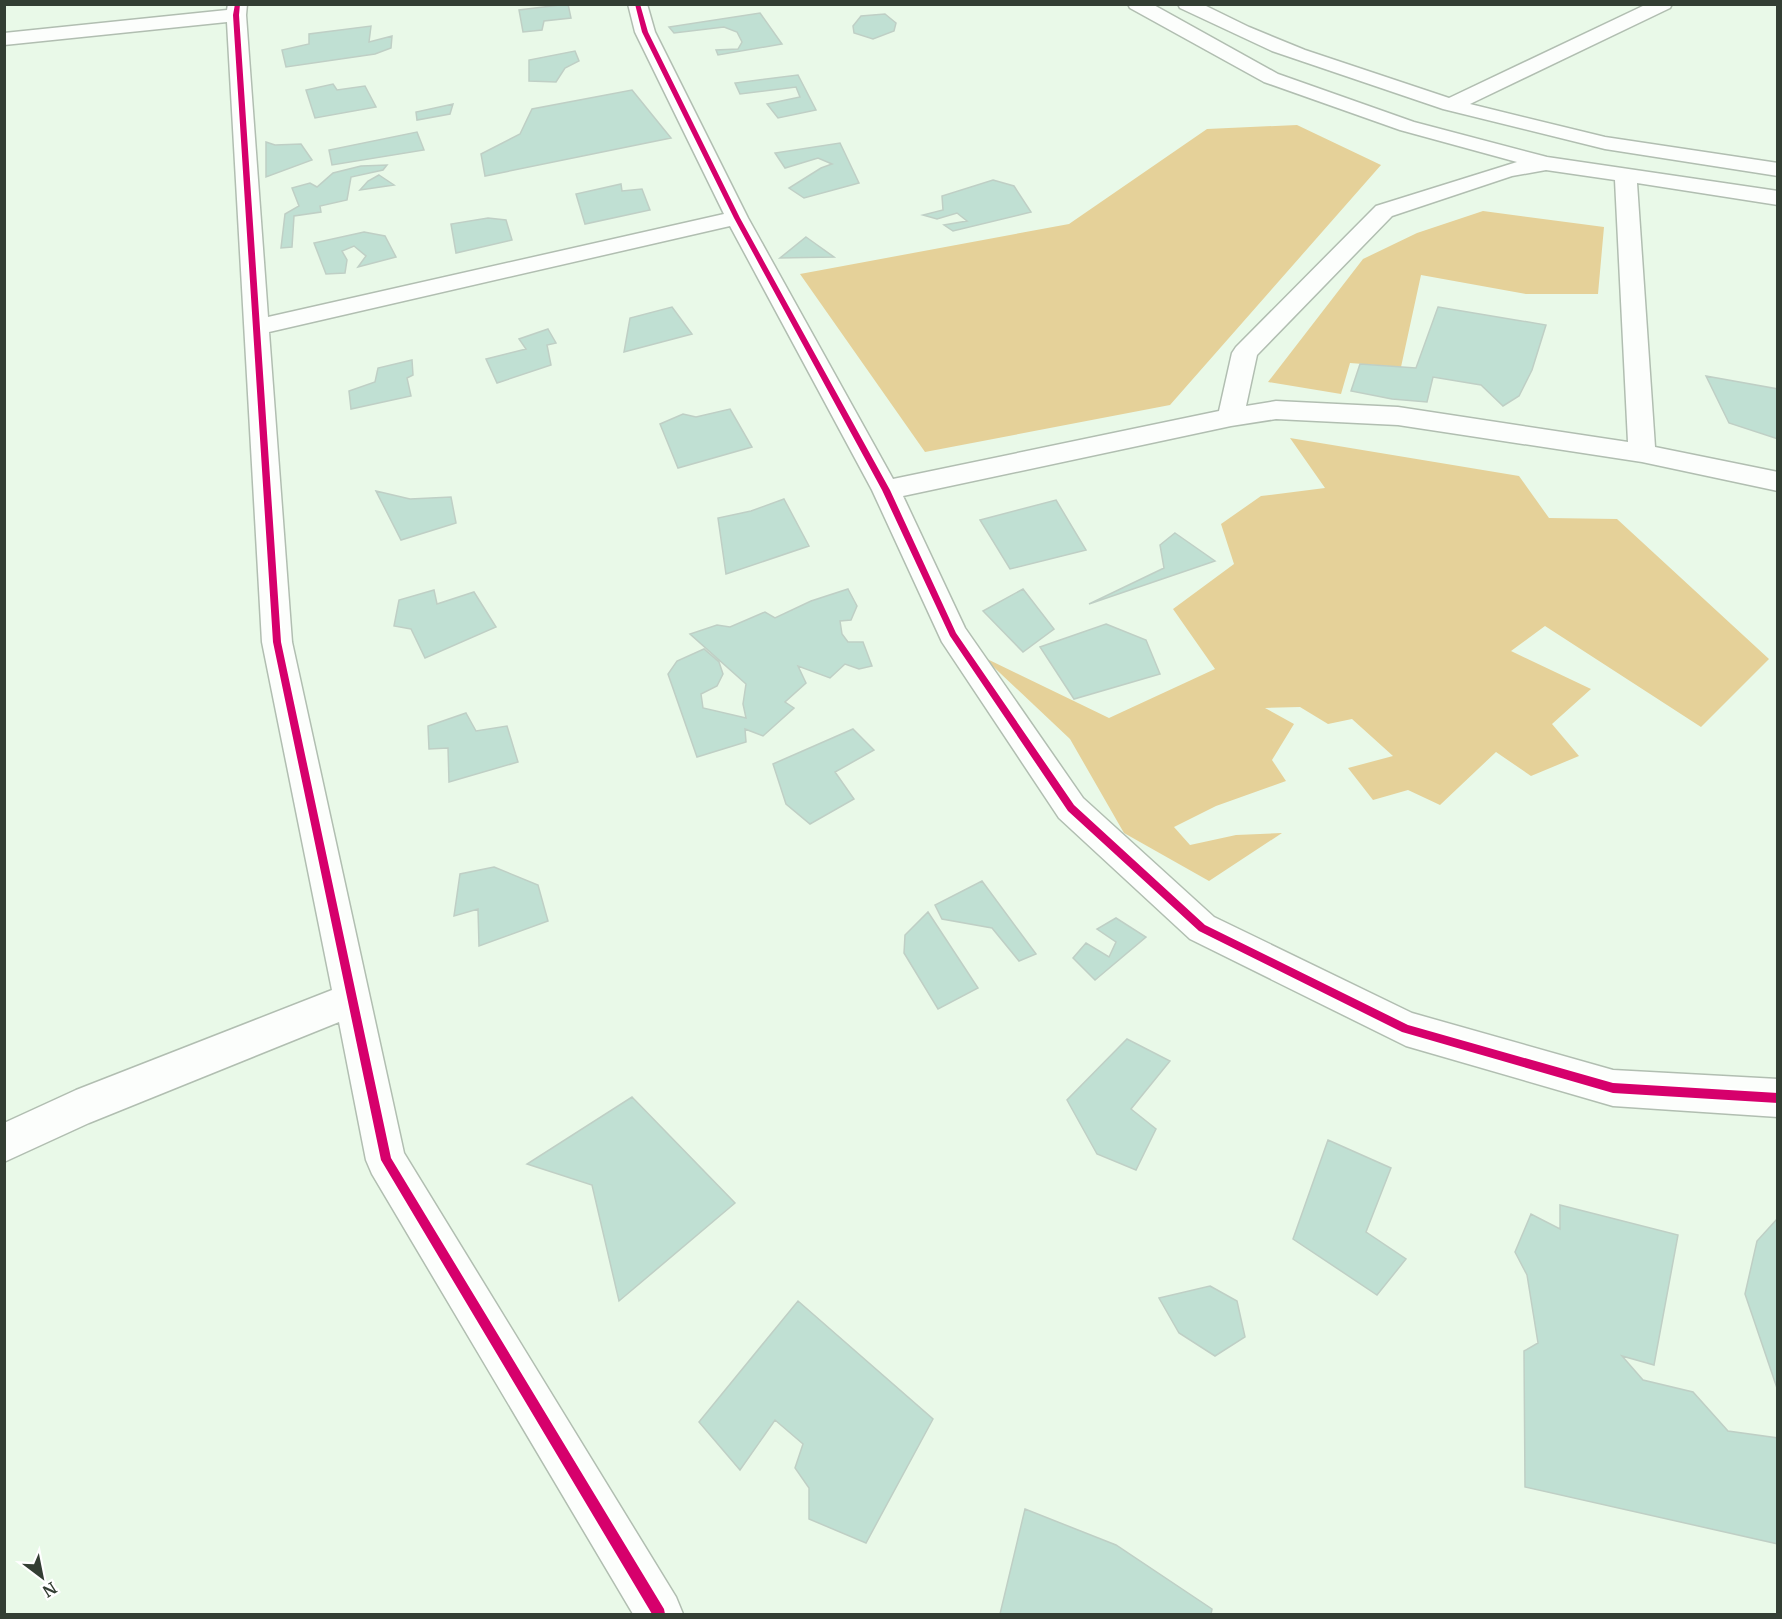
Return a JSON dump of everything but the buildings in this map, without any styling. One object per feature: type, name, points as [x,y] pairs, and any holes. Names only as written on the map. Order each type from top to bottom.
[{"type":"street","points":[[637,4],[645,32],[737,218],[886,490],[952,634],[1071,808],[1202,928],[1406,1029],[1613,1088],[1778,1098]]},
{"type":"street","points":[[1137,4],[1271,78],[1407,126],[1546,163],[1778,198]]},
{"type":"street","points":[[1187,4],[1210,18],[1277,47],[1407,93],[1582,138],[1778,170]]},
{"type":"street","points":[[1450,105],[1663,4]]},
{"type":"street","points":[[4,39],[237,10],[277,642],[386,1160],[659,1614]]},
{"type":"street","points":[[1231,417],[1245,353],[1384,211],[1508,170],[1546,163]]},
{"type":"street","points":[[1626,176],[1642,453]]},
{"type":"street","points":[[256,327],[737,218]]},
{"type":"street","points":[[886,490],[1231,417],[1276,410],[1398,416],[1642,453],[1778,482]]},
{"type":"street","points":[[4,1143],[76,1109],[352,999]]},
{"type":"shaded area","points":[[1297,125],[1381,165],[1170,405],[925,452],[800,274],[1069,224],[1207,129]]},
{"type":"shaded area","points":[[1483,211],[1604,227],[1598,294],[1526,294],[1421,275],[1401,367],[1350,363],[1341,394],[1268,382],[1363,259],[1417,233]]},
{"type":"shaded area","points":[[1290,438],[1519,476],[1549,518],[1617,519],[1769,659],[1701,727],[1545,626],[1511,651],[1591,689],[1552,724],[1579,756],[1531,776],[1496,752],[1440,805],[1408,790],[1373,800],[1348,768],[1393,756],[1352,719],[1328,724],[1300,707],[1265,708],[1294,724],[1272,760],[1286,781],[1216,806],[1174,827],[1190,845],[1236,835],[1282,833],[1209,881],[1124,833],[1070,739],[983,657],[1109,718],[1215,669],[1173,609],[1234,564],[1221,524],[1261,496],[1325,488]]},
{"type":"cycle path","points":[[238,4],[236,15],[277,642],[386,1160],[659,1614]]},
{"type":"cycle path","points":[[637,4],[645,32],[737,218],[886,490],[953,634],[1071,808],[1202,928],[1406,1029],[1613,1088],[1778,1098]]}]
